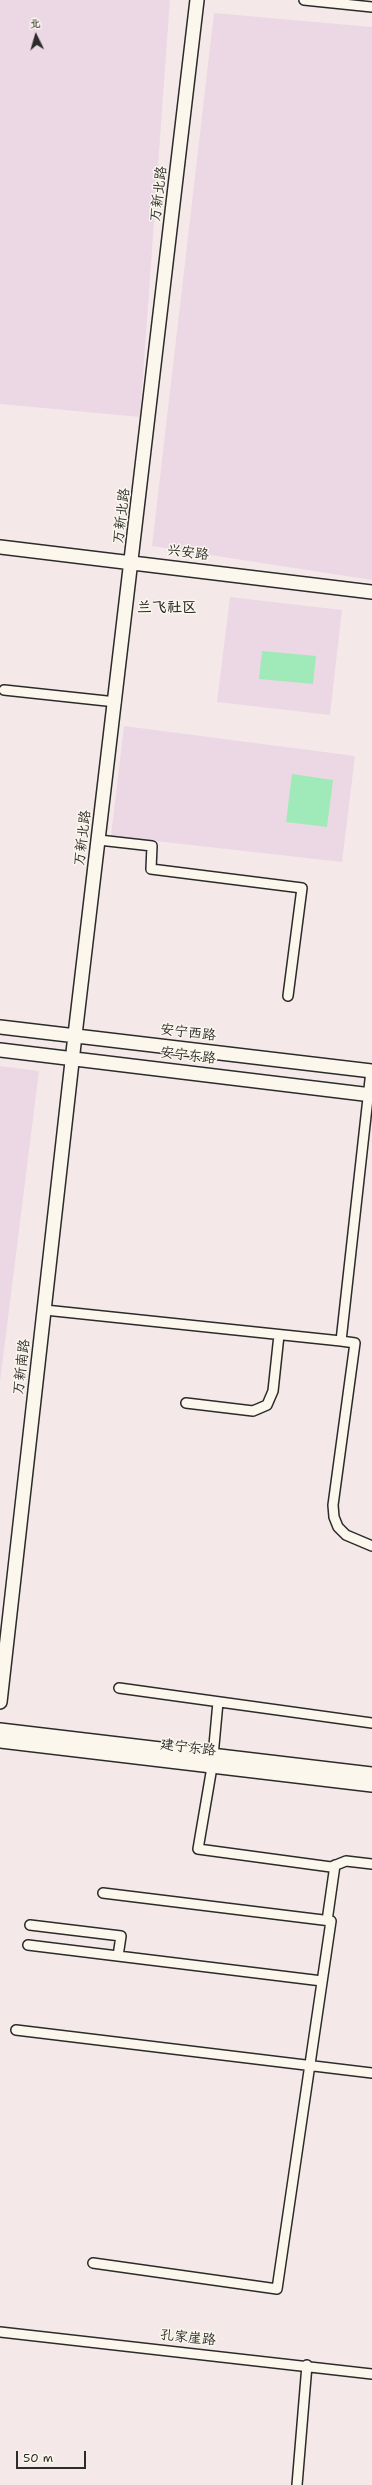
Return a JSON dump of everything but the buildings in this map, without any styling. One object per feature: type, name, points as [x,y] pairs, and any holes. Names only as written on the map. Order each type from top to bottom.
[{"type":"main road","name":"万新北路","points":[[75,1035],[116,702],[198,0]]},
{"type":"main road","name":"兴安路","points":[[0,547],[372,592]]},
{"type":"main road","name":"安宁西路","points":[[0,1027],[371,1071]]},
{"type":"main road","name":"万新南路","points":[[0,1702],[75,1035]]},
{"type":"main road","name":"安宁东路","points":[[0,1050],[370,1094]]},
{"type":"main road","name":"建宁东路","points":[[0,1730],[372,1785]]},
{"type":"main road","name":"建宁东路","points":[[0,1741],[213,1762],[372,1774]]},
{"type":"street","points":[[304,0],[372,7]]},
{"type":"street","points":[[4,690],[116,702]]},
{"type":"street","points":[[99,840],[152,846],[150,869],[302,888],[288,996]]},
{"type":"street","points":[[341,1341],[370,1094],[371,1071]]},
{"type":"street","points":[[45,1310],[341,1341],[355,1344],[333,1505],[334,1517],[338,1526],[346,1535],[372,1546]]},
{"type":"street","points":[[186,1403],[253,1411],[267,1405],[272,1391],[279,1335]]},
{"type":"street","points":[[119,1688],[372,1723]]},
{"type":"street","points":[[218,1702],[213,1762],[198,1849],[331,1867],[346,1861],[372,1864]]},
{"type":"street","points":[[327,1921],[335,1865]]},
{"type":"street","points":[[93,2263],[277,2289],[331,1921],[103,1893]]},
{"type":"street","points":[[30,1925],[121,1936],[118,1956]]},
{"type":"street","points":[[28,1945],[322,1981]]},
{"type":"street","points":[[16,2030],[372,2073]]},
{"type":"street","name":"孔家崖路","points":[[0,2332],[307,2365],[372,2374]]},
{"type":"street","points":[[297,2485],[307,2365]]},
{"type":"shaded area","points":[[0,0],[170,0],[140,417],[0,404]]},
{"type":"shaded area","points":[[214,13],[372,27],[372,580],[152,546]]},
{"type":"shaded area","points":[[230,597],[342,610],[330,715],[217,702]]},
{"type":"shaded area","points":[[124,726],[355,756],[342,862],[111,836]]},
{"type":"shaded area","points":[[0,1066],[39,1071],[0,1382]]},
{"type":"green space","points":[[262,651],[316,656],[313,684],[259,679]]},
{"type":"green space","points":[[292,774],[333,780],[327,827],[286,822]]},
{"type":"district","name":"兰飞社区","points":[[167,608]]}]
